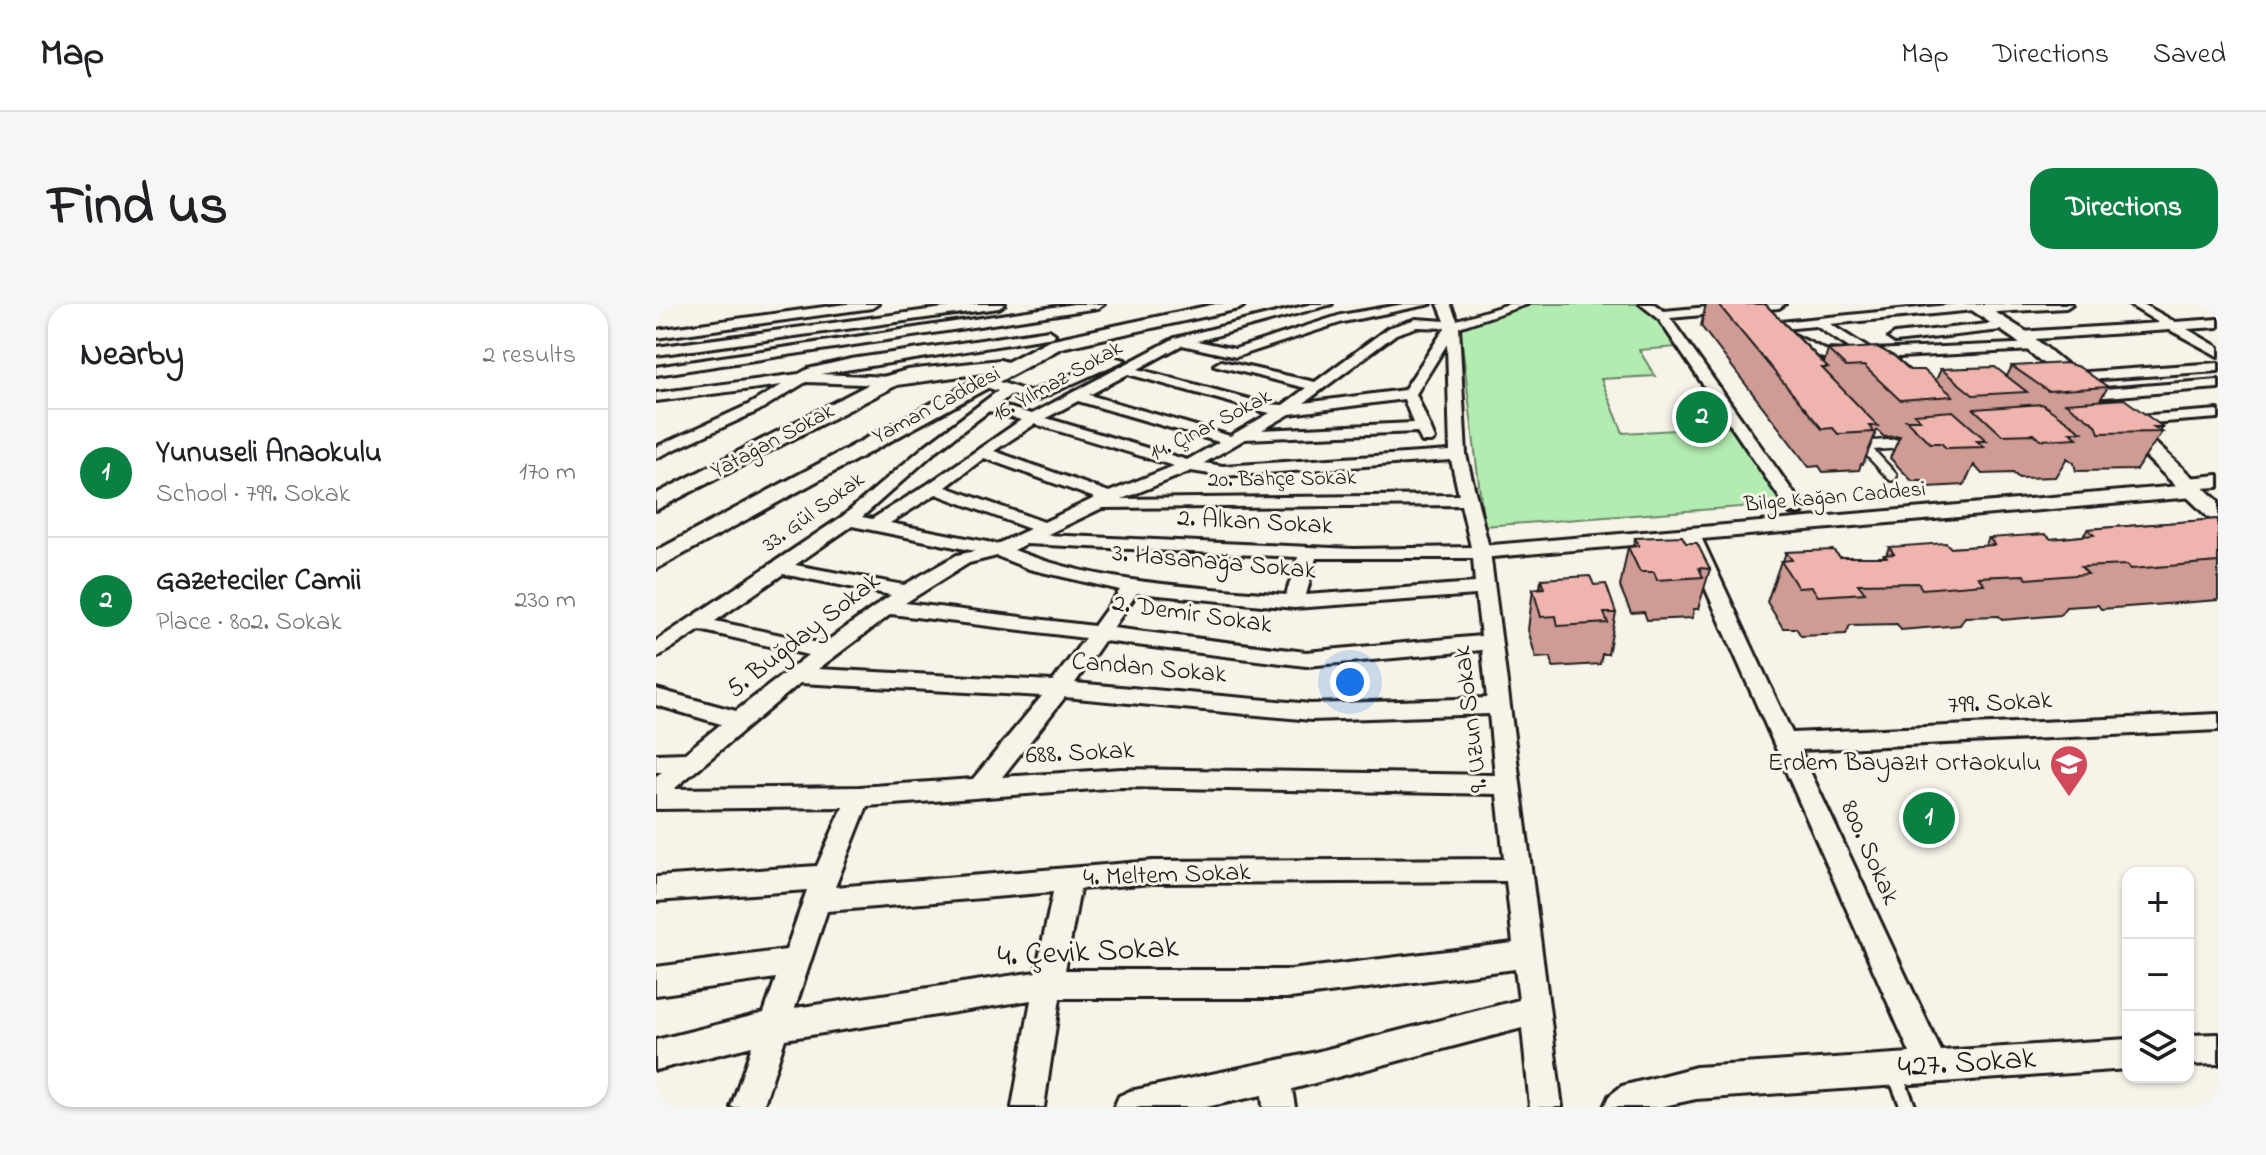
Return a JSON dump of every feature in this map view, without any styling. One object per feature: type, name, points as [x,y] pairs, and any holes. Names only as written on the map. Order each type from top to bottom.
[{"type":"main road","name":"Yaman Caddesi","points":[[656,561],[1017,362],[1052,339],[1239,304]]},
{"type":"main road","points":[[1975,306],[2020,336],[2083,386],[2121,426],[2218,514]]},
{"type":"main road","name":"Yatağan Sokak","points":[[656,503],[890,381],[907,376],[1017,362]]},
{"type":"street","points":[[656,322],[793,308],[872,304]]},
{"type":"street","points":[[656,351],[999,304]]},
{"type":"street","points":[[656,371],[810,349],[1035,309],[1098,304]]},
{"type":"street","points":[[1322,304],[1341,319]]},
{"type":"street","name":"16. Yılmaz Sokak","points":[[875,525],[934,488],[1012,430],[1180,341],[1322,304]]},
{"type":"street","points":[[1180,341],[1236,353],[1341,319],[1425,304]]},
{"type":"street","points":[[1128,370],[1266,408],[1286,410],[1392,331],[1449,314],[1522,304]]},
{"type":"street","points":[[1646,304],[1662,315],[1796,509]]},
{"type":"street","points":[[1662,315],[1779,304]]},
{"type":"street","points":[[1769,327],[1975,306],[2066,304]]},
{"type":"street","points":[[2134,304],[2218,352]]},
{"type":"street","points":[[656,334],[793,308]]},
{"type":"street","points":[[777,354],[793,308]]},
{"type":"street","points":[[656,453],[753,408],[813,372],[851,363],[1052,339],[1035,309]]},
{"type":"street","points":[[1732,309],[1862,374]]},
{"type":"street","points":[[1446,456],[1423,427],[1409,394],[1449,314]]},
{"type":"street","name":"9. Uzun Sokak","points":[[1449,314],[1446,456],[1469,500],[1479,543],[1546,1107]]},
{"type":"street","points":[[1862,317],[1918,352]]},
{"type":"street","points":[[656,334],[689,318]]},
{"type":"street","points":[[1818,322],[1869,355]]},
{"type":"street","points":[[1895,338],[2020,336],[2218,323]]},
{"type":"street","points":[[1822,354],[1918,352],[2020,336]]},
{"type":"street","points":[[803,378],[810,349]]},
{"type":"street","points":[[982,381],[1031,397],[1125,357],[1157,353]]},
{"type":"street","points":[[1221,365],[1318,387]]},
{"type":"street","points":[[2054,389],[2218,367]]},
{"type":"street","points":[[656,397],[803,378],[890,381]]},
{"type":"street","points":[[2083,386],[2218,384]]},
{"type":"street","name":"33. Gül Sokak","points":[[656,651],[849,520],[931,448],[1008,390]]},
{"type":"street","name":"14. Çınar Sokak","points":[[999,550],[1102,501],[1186,467],[1286,410],[1409,394]]},
{"type":"street","points":[[1077,396],[1236,438],[1423,427]]},
{"type":"street","points":[[985,406],[1036,417],[1186,467],[1223,471],[1446,456]]},
{"type":"street","points":[[2121,426],[2218,414]]},
{"type":"street","name":"20. Bahçe Sokak","points":[[982,452],[1102,501],[1469,500]]},
{"type":"street","points":[[2186,484],[2218,481]]},
{"type":"street","name":"Bilge Kağan Caddesi","points":[[1479,543],[1796,509],[2186,484]]},
{"type":"street","name":"Bilge Kağan Caddesi","points":[[1479,543],[1691,535],[2186,484]]},
{"type":"street","points":[[934,488],[1045,528]]},
{"type":"street","name":"3. Hasanağa Sokak","points":[[849,520],[999,550],[1036,565],[1132,587],[1294,602],[1484,588]]},
{"type":"street","name":"800. Sokak","points":[[1691,535],[1932,1066]]},
{"type":"street","name":"2. Alkan Sokak","points":[[1026,539],[1309,552],[1479,543]]},
{"type":"street","name":"5. Buğday Sokak","points":[[656,790],[795,675],[907,592],[963,559],[999,550]]},
{"type":"street","points":[[1294,602],[1309,552]]},
{"type":"street","points":[[777,567],[907,592]]},
{"type":"street","points":[[981,787],[1059,689],[1132,587]]},
{"type":"street","name":"2. Demir Sokak","points":[[886,607],[1101,631],[1306,659],[1491,642]]},
{"type":"street","points":[[696,623],[826,652]]},
{"type":"street","name":"Candan Sokak","points":[[795,675],[1059,689],[1311,712],[1498,706]]},
{"type":"street","points":[[656,697],[741,721]]},
{"type":"street","name":"799. Sokak","points":[[1786,742],[2218,722]]},
{"type":"street","points":[[656,763],[688,762]]},
{"type":"street","name":"688. Sokak","points":[[656,799],[859,797],[1121,778],[1508,785]]},
{"type":"street","points":[[747,1107],[821,888],[859,797]]},
{"type":"street","name":"4. Meltem Sokak","points":[[656,889],[821,888],[1069,880],[1153,872],[1518,870]]},
{"type":"street","points":[[1028,1107],[1069,880]]},
{"type":"street","name":"4. Çevik Sokak","points":[[656,1055],[773,1026],[1048,984],[1290,984],[1528,954]]},
{"type":"street","points":[[656,981],[795,962]]},
{"type":"street","points":[[1130,1107],[1277,1092],[1534,1010]]},
{"type":"street","points":[[2194,1050],[2218,1049]]},
{"type":"street","name":"427. Sokak","points":[[1620,1107],[1633,1097],[1696,1083],[2122,1054]]},
{"type":"lane","points":[[1853,435],[1892,476]]},
{"type":"lane","points":[[1864,446],[1924,442]]},
{"type":"lane","points":[[1892,1069],[1908,1107]]},
{"type":"green space","points":[[1533,304],[1640,304],[1656,316],[1678,347],[1639,350],[1655,376],[1601,379],[1623,433],[1730,427],[1782,504],[1484,526],[1460,327]]},
{"type":"building","points":[[1718,304],[1765,304],[1828,368],[1822,368],[1878,426],[1869,426],[1874,432],[1838,434],[1833,428],[1822,429]]},
{"type":"building","points":[[1877,347],[1910,370],[1924,370],[1953,396],[1900,400],[1864,366],[1846,367],[1828,350]]},
{"type":"building","points":[[2066,363],[2079,367],[2108,387],[2048,391],[2012,366]]},
{"type":"building","points":[[1995,367],[2027,392],[1973,395],[1941,369]]},
{"type":"building","points":[[2124,399],[2163,427],[2154,427],[2162,432],[2099,433],[2096,425],[2065,403]]},
{"type":"building","points":[[2042,404],[2082,432],[2070,432],[2077,438],[2041,440],[2034,434],[2002,435],[1974,409]]},
{"type":"building","points":[[1953,411],[1987,441],[1977,441],[1984,447],[1946,448],[1941,443],[1930,443],[1906,420],[1920,420],[1914,414]]},
{"type":"building","points":[[2218,519],[2218,562],[2131,569],[2127,565],[2081,567],[2088,574],[2027,579],[2024,575],[1978,577],[1984,584],[1922,589],[1918,583],[1858,584],[1865,593],[1818,596],[1812,587],[1798,588],[1781,561],[1792,560],[1786,552],[1833,550],[1840,557],[1886,557],[1884,555],[1894,554],[1889,547],[1946,543],[1951,548],[1995,545],[1989,538],[2045,534],[2051,539],[2094,535],[2088,529]]},
{"type":"building","points":[[1682,536],[1686,543],[1697,543],[1710,569],[1699,568],[1703,577],[1657,580],[1654,572],[1640,572],[1628,547],[1639,546],[1635,538]]},
{"type":"building","points":[[1590,576],[1594,585],[1606,584],[1616,613],[1604,613],[1608,623],[1558,626],[1556,616],[1541,617],[1533,589],[1544,588],[1541,579]]},
{"type":"place","name":"Gazeteciler Camii","points":[[1702,417]]},
{"type":"place","name":"Erdem Bayazıt Ortaokulu","points":[[2069,798]]},
{"type":"place","name":"Yunuseli Anaokulu","points":[[1929,818]]}]
